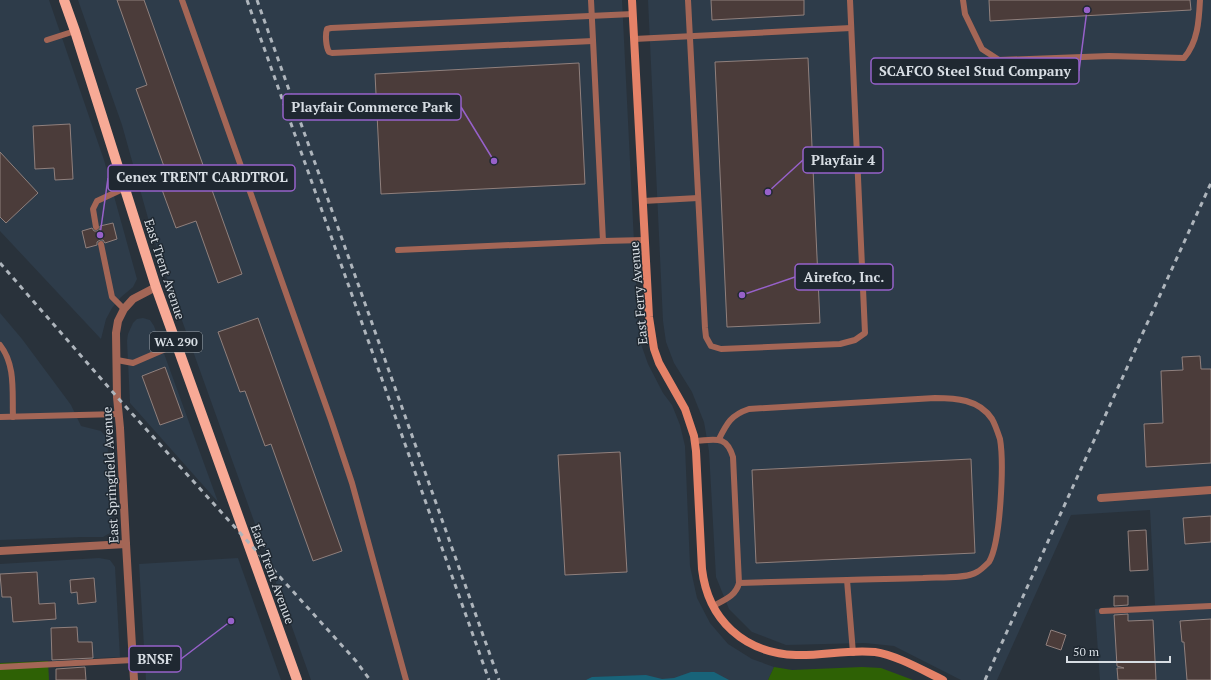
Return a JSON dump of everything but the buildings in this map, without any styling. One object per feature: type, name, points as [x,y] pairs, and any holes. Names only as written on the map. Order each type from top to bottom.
[{"type":"main road","name":"East Trent Avenue","points":[[64,0],[156,287],[297,680]]},
{"type":"street","name":"East Ferry Avenue","points":[[632,0],[649,317],[654,349],[685,409],[694,441],[702,569],[706,590],[713,606],[718,616],[737,635],[747,643],[759,648],[784,654],[797,655],[869,652],[883,654],[943,680]]},
{"type":"street","name":"East Springfield Avenue","points":[[134,680],[117,397],[116,333],[118,321],[124,309],[133,299],[156,287]]},
{"type":"street","points":[[1101,498],[1211,490]]},
{"type":"street","points":[[0,551],[126,544]]},
{"type":"lane","points":[[182,0],[352,482],[406,680]]},
{"type":"lane","points":[[591,0],[603,241]]},
{"type":"lane","points":[[688,0],[705,328],[706,337],[711,346],[721,350],[840,344],[855,340],[865,333],[850,0]]},
{"type":"lane","points":[[963,0],[965,14],[982,49],[999,60],[1109,56],[1184,58],[1188,53],[1198,28],[1200,0]]},
{"type":"lane","points":[[593,41],[332,53],[327,49],[326,32],[327,29],[331,28],[633,14]]},
{"type":"lane","points":[[634,39],[851,28]]},
{"type":"lane","points":[[47,40],[75,31]]},
{"type":"lane","points":[[96,227],[93,209],[97,201],[125,188]]},
{"type":"lane","points":[[643,201],[698,198]]},
{"type":"lane","points":[[398,250],[645,240]]},
{"type":"lane","points":[[101,244],[112,297],[124,309]]},
{"type":"lane","points":[[117,360],[133,362],[177,344]]},
{"type":"lane","points":[[0,346],[8,356],[11,366],[13,417]]},
{"type":"lane","points":[[719,439],[727,424],[733,417],[740,412],[749,409],[927,398],[955,398],[972,402],[992,419],[1000,438],[1002,472],[998,526],[993,551],[988,562],[977,573],[957,577],[739,582]]},
{"type":"lane","points":[[0,417],[119,414]]},
{"type":"lane","points":[[694,441],[719,439],[726,442],[731,449],[733,457],[739,582],[734,594],[713,606]]},
{"type":"lane","points":[[847,580],[853,653]]},
{"type":"lane","points":[[1102,611],[1211,606]]},
{"type":"lane","points":[[0,667],[133,660]]},
{"type":"shaded area","points":[[0,0],[49,0],[104,160],[137,279],[133,287],[121,297],[112,308],[106,319],[101,339],[0,231]]},
{"type":"shaded area","points":[[78,0],[622,0],[638,323],[641,344],[648,364],[663,393],[672,405],[680,425],[685,446],[690,566],[697,598],[710,623],[728,644],[752,659],[774,667],[768,680],[311,680],[170,287],[153,236],[122,125]]},
{"type":"shaded area","points":[[648,0],[1211,0],[1211,680],[1100,680],[1095,609],[1155,605],[1150,510],[1071,515],[997,680],[961,680],[894,646],[865,643],[786,645],[752,632],[729,609],[716,577],[709,451],[704,422],[692,392],[674,363],[666,342],[663,321]]},
{"type":"shaded area","points":[[0,313],[22,339],[71,405],[81,426],[101,431],[107,438],[113,527],[110,533],[103,537],[0,540]]},
{"type":"shaded area","points":[[143,318],[150,320],[154,326],[218,502],[130,403],[127,341],[128,334],[133,323],[137,319]]},
{"type":"shaded area","points":[[99,558],[110,560],[115,567],[120,657],[0,663],[0,564]]},
{"type":"shaded area","points":[[238,558],[281,680],[146,680],[139,564]]},
{"type":"green space","points":[[48,661],[49,680],[0,680],[0,663]]},
{"type":"green space","points":[[774,667],[792,670],[862,667],[881,668],[913,680],[768,680]]},
{"type":"water","points":[[691,672],[714,672],[729,680],[586,680],[592,677],[646,675],[662,679],[674,678]]},
{"type":"railway","points":[[247,0],[489,680]]},
{"type":"railway","points":[[257,0],[499,680]]},
{"type":"railway","points":[[985,680],[1211,183]]},
{"type":"railway","points":[[0,263],[117,397],[356,661],[370,680]]},
{"type":"place","name":"SCAFCO Steel Stud Company","points":[[1087,10]]},
{"type":"place","name":"Playfair Commerce Park","points":[[494,161]]},
{"type":"place","name":"Playfair 4","points":[[768,192]]},
{"type":"place","name":"Cenex TRENT CARDTROL","points":[[100,235]]},
{"type":"place","name":"Airefco, Inc.","points":[[742,295]]},
{"type":"place","name":"BNSF","points":[[231,621]]}]
